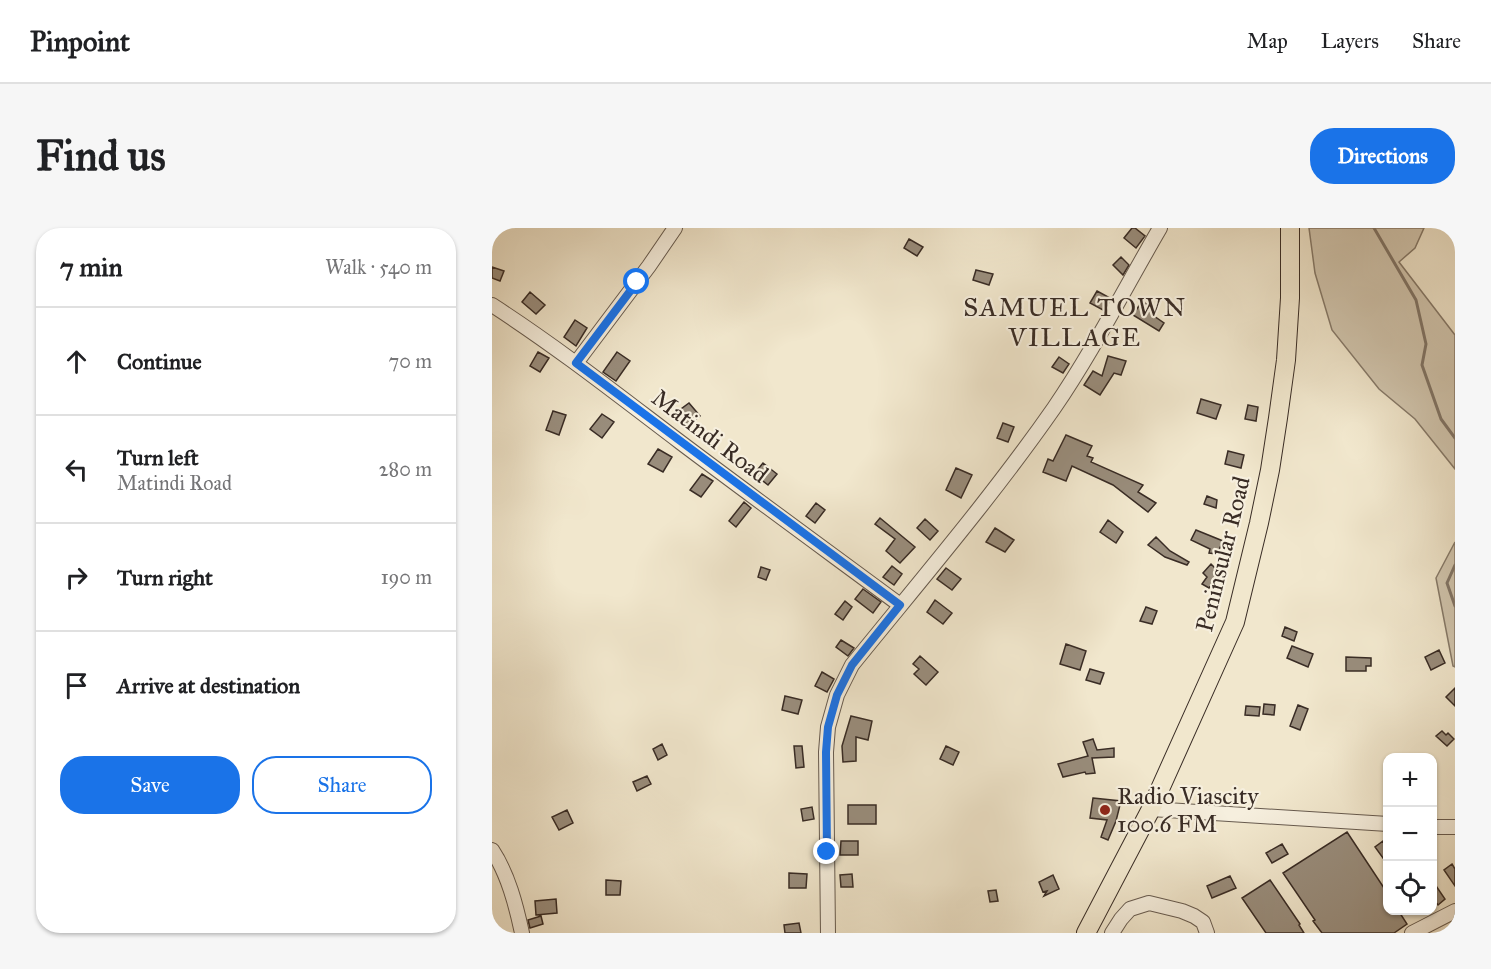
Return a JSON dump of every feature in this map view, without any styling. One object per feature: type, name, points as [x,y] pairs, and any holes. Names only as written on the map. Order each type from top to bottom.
[{"type":"main road","name":"Peninsular Road","points":[[1086,933],[1151,808],[1235,622],[1263,502],[1278,418],[1286,360],[1290,298],[1290,228]]},
{"type":"street","points":[[576,363],[675,228]]},
{"type":"street","points":[[828,933],[826,752],[828,727],[837,695],[852,665],[1006,473],[1055,406],[1108,321],[1160,228]]},
{"type":"street","name":"Matindi Road","points":[[492,305],[576,363],[900,605]]},
{"type":"street","points":[[1151,808],[1383,824]]},
{"type":"street","points":[[1437,827],[1455,827]]},
{"type":"street","points":[[492,850],[505,873],[522,933]]},
{"type":"street","points":[[1112,933],[1130,909],[1149,903],[1194,916],[1203,922],[1207,933]]},
{"type":"street","points":[[1412,933],[1455,911]]},
{"type":"shaded area","points":[[1309,228],[1424,228],[1415,248],[1399,262],[1455,335],[1455,469],[1415,419],[1379,389],[1332,330],[1315,273]]},
{"type":"shaded area","points":[[1455,542],[1455,667],[1436,578]]},
{"type":"building","points":[[1132,228],[1145,236],[1136,248],[1124,238]]},
{"type":"building","points":[[909,239],[923,247],[917,256],[904,248]]},
{"type":"building","points":[[1121,257],[1129,265],[1123,275],[1113,265]]},
{"type":"building","points":[[492,267],[504,271],[500,281],[492,278]]},
{"type":"building","points":[[976,270],[993,274],[989,285],[973,280]]},
{"type":"building","points":[[1097,291],[1110,298],[1103,310],[1090,303]]},
{"type":"building","points":[[530,292],[545,305],[536,314],[522,302]]},
{"type":"building","points":[[1142,301],[1157,311],[1154,316],[1164,323],[1159,331],[1133,315]]},
{"type":"building","points":[[575,320],[587,328],[576,346],[564,337]]},
{"type":"building","points":[[538,352],[549,358],[540,372],[530,366]]},
{"type":"building","points":[[617,352],[630,361],[616,381],[603,372]]},
{"type":"building","points":[[1108,356],[1126,361],[1121,375],[1114,373],[1100,395],[1084,385],[1093,371],[1102,376]]},
{"type":"building","points":[[1059,357],[1069,364],[1063,373],[1052,367]]},
{"type":"building","points":[[1201,399],[1221,405],[1216,419],[1197,413]]},
{"type":"building","points":[[689,403],[700,416],[688,426],[677,412]]},
{"type":"building","points":[[1248,405],[1258,407],[1256,421],[1245,419]]},
{"type":"building","points":[[553,411],[566,415],[559,435],[546,430]]},
{"type":"building","points":[[602,414],[614,422],[602,438],[590,429]]},
{"type":"building","points":[[1003,423],[1014,427],[1008,442],[997,438]]},
{"type":"building","points":[[1066,435],[1092,446],[1087,456],[1093,458],[1091,462],[1143,485],[1138,492],[1156,503],[1148,512],[1113,485],[1072,466],[1066,481],[1043,472],[1048,459],[1053,461]]},
{"type":"building","points":[[658,449],[672,457],[663,472],[648,464]]},
{"type":"building","points":[[1228,451],[1244,455],[1241,468],[1225,464]]},
{"type":"building","points":[[763,463],[777,474],[768,485],[754,474]]},
{"type":"building","points":[[956,468],[972,475],[961,498],[946,490]]},
{"type":"building","points":[[702,474],[713,481],[701,497],[690,490]]},
{"type":"building","points":[[1207,496],[1217,500],[1216,508],[1204,504]]},
{"type":"building","points":[[744,502],[751,508],[736,527],[729,521]]},
{"type":"building","points":[[816,503],[825,510],[815,523],[806,516]]},
{"type":"building","points":[[880,518],[915,547],[900,563],[886,551],[895,539],[875,524]]},
{"type":"building","points":[[925,519],[938,531],[930,540],[917,528]]},
{"type":"building","points":[[1108,520],[1123,532],[1116,543],[1100,532]]},
{"type":"building","points":[[995,528],[1014,540],[1005,552],[986,542]]},
{"type":"building","points":[[1196,530],[1223,541],[1217,554],[1209,553],[1210,549],[1191,540]]},
{"type":"building","points":[[1156,537],[1170,551],[1189,562],[1187,565],[1165,557],[1148,545]]},
{"type":"building","points":[[1211,564],[1220,573],[1209,588],[1202,584],[1207,577],[1203,573]]},
{"type":"building","points":[[892,566],[902,574],[894,585],[883,577]]},
{"type":"building","points":[[761,567],[770,570],[766,580],[758,577]]},
{"type":"building","points":[[946,568],[961,579],[952,590],[937,579]]},
{"type":"building","points":[[863,589],[881,602],[873,613],[855,599]]},
{"type":"building","points":[[935,600],[952,613],[943,624],[927,612]]},
{"type":"building","points":[[845,601],[852,607],[843,620],[835,614]]},
{"type":"building","points":[[1146,607],[1157,611],[1152,624],[1140,621]]},
{"type":"building","points":[[1285,627],[1297,632],[1294,641],[1282,636]]},
{"type":"building","points":[[841,640],[854,648],[848,656],[836,647]]},
{"type":"building","points":[[1066,644],[1086,651],[1080,670],[1060,664]]},
{"type":"building","points":[[1292,646],[1313,654],[1308,667],[1287,658]]},
{"type":"building","points":[[1439,650],[1445,663],[1431,670],[1425,657]]},
{"type":"building","points":[[920,656],[938,672],[926,685],[914,674],[919,669],[913,664]]},
{"type":"building","points":[[1346,657],[1371,658],[1371,666],[1366,666],[1366,671],[1346,671]]},
{"type":"building","points":[[1090,669],[1104,673],[1100,684],[1086,680]]},
{"type":"building","points":[[822,672],[834,679],[827,692],[815,686]]},
{"type":"building","points":[[1455,688],[1455,706],[1446,697]]},
{"type":"building","points":[[785,696],[802,700],[798,714],[782,710]]},
{"type":"building","points":[[1264,704],[1275,705],[1274,715],[1263,714]]},
{"type":"building","points":[[1298,705],[1308,709],[1300,730],[1290,726]]},
{"type":"building","points":[[1246,706],[1260,707],[1259,716],[1245,715]]},
{"type":"building","points":[[851,716],[872,721],[868,740],[856,737],[856,761],[843,762],[842,746]]},
{"type":"building","points":[[1442,731],[1454,739],[1447,746],[1436,736]]},
{"type":"building","points":[[1093,739],[1097,750],[1114,748],[1114,757],[1092,758],[1095,773],[1086,774],[1085,772],[1063,777],[1058,764],[1088,756],[1083,742]]},
{"type":"building","points":[[662,744],[667,755],[658,760],[653,749]]},
{"type":"building","points":[[794,746],[802,746],[804,767],[796,768]]},
{"type":"building","points":[[946,746],[959,752],[953,765],[940,759]]},
{"type":"building","points":[[647,776],[651,784],[637,791],[633,782]]},
{"type":"building","name":"Radio Viascity 100.6 FM","points":[[1093,798],[1121,801],[1108,840],[1101,837],[1107,820],[1090,818]]},
{"type":"building","points":[[848,805],[876,805],[876,824],[848,824]]},
{"type":"building","points":[[812,807],[814,819],[803,821],[801,809]]},
{"type":"building","points":[[567,810],[573,823],[559,830],[552,817]]},
{"type":"building","points":[[1347,832],[1383,886],[1383,915],[1401,915],[1407,924],[1394,933],[1322,933],[1283,873]]},
{"type":"building","points":[[841,841],[858,841],[858,855],[840,855]]},
{"type":"building","points":[[1383,841],[1383,858],[1375,847]]},
{"type":"building","points":[[1282,844],[1288,854],[1272,863],[1266,853]]},
{"type":"building","points":[[1452,864],[1455,869],[1455,886],[1444,870]]},
{"type":"building","points":[[789,873],[807,874],[806,888],[789,888]]},
{"type":"building","points":[[852,874],[853,887],[841,887],[840,875]]},
{"type":"building","points":[[1053,875],[1059,889],[1044,896],[1047,891],[1043,892],[1039,882]]},
{"type":"building","points":[[1230,876],[1236,888],[1212,898],[1207,886]]},
{"type":"building","points":[[606,880],[621,881],[620,895],[606,895]]},
{"type":"building","points":[[1270,880],[1304,933],[1266,933],[1242,898]]},
{"type":"building","points":[[1437,887],[1445,899],[1437,904]]},
{"type":"building","points":[[996,890],[998,901],[990,902],[988,891]]},
{"type":"building","points":[[556,899],[557,913],[536,915],[535,901]]},
{"type":"building","points":[[541,916],[543,924],[530,928],[528,920]]},
{"type":"building","points":[[799,923],[801,933],[785,933],[784,925]]},
{"type":"waterway","points":[[1374,228],[1416,300],[1426,344],[1422,365],[1441,419],[1455,438]]},
{"type":"waterway","points":[[1455,565],[1447,583],[1455,606]]},
{"type":"place","name":"Radio Viascity 100.6 FM","points":[[1105,810]]},
{"type":"district","name":"SAMUEL TOWN VILLAGE","points":[[1075,322]]},
{"type":"route","points":[[637,282],[576,363],[900,605],[852,665],[837,695],[828,727],[826,752],[827,852]]}]
